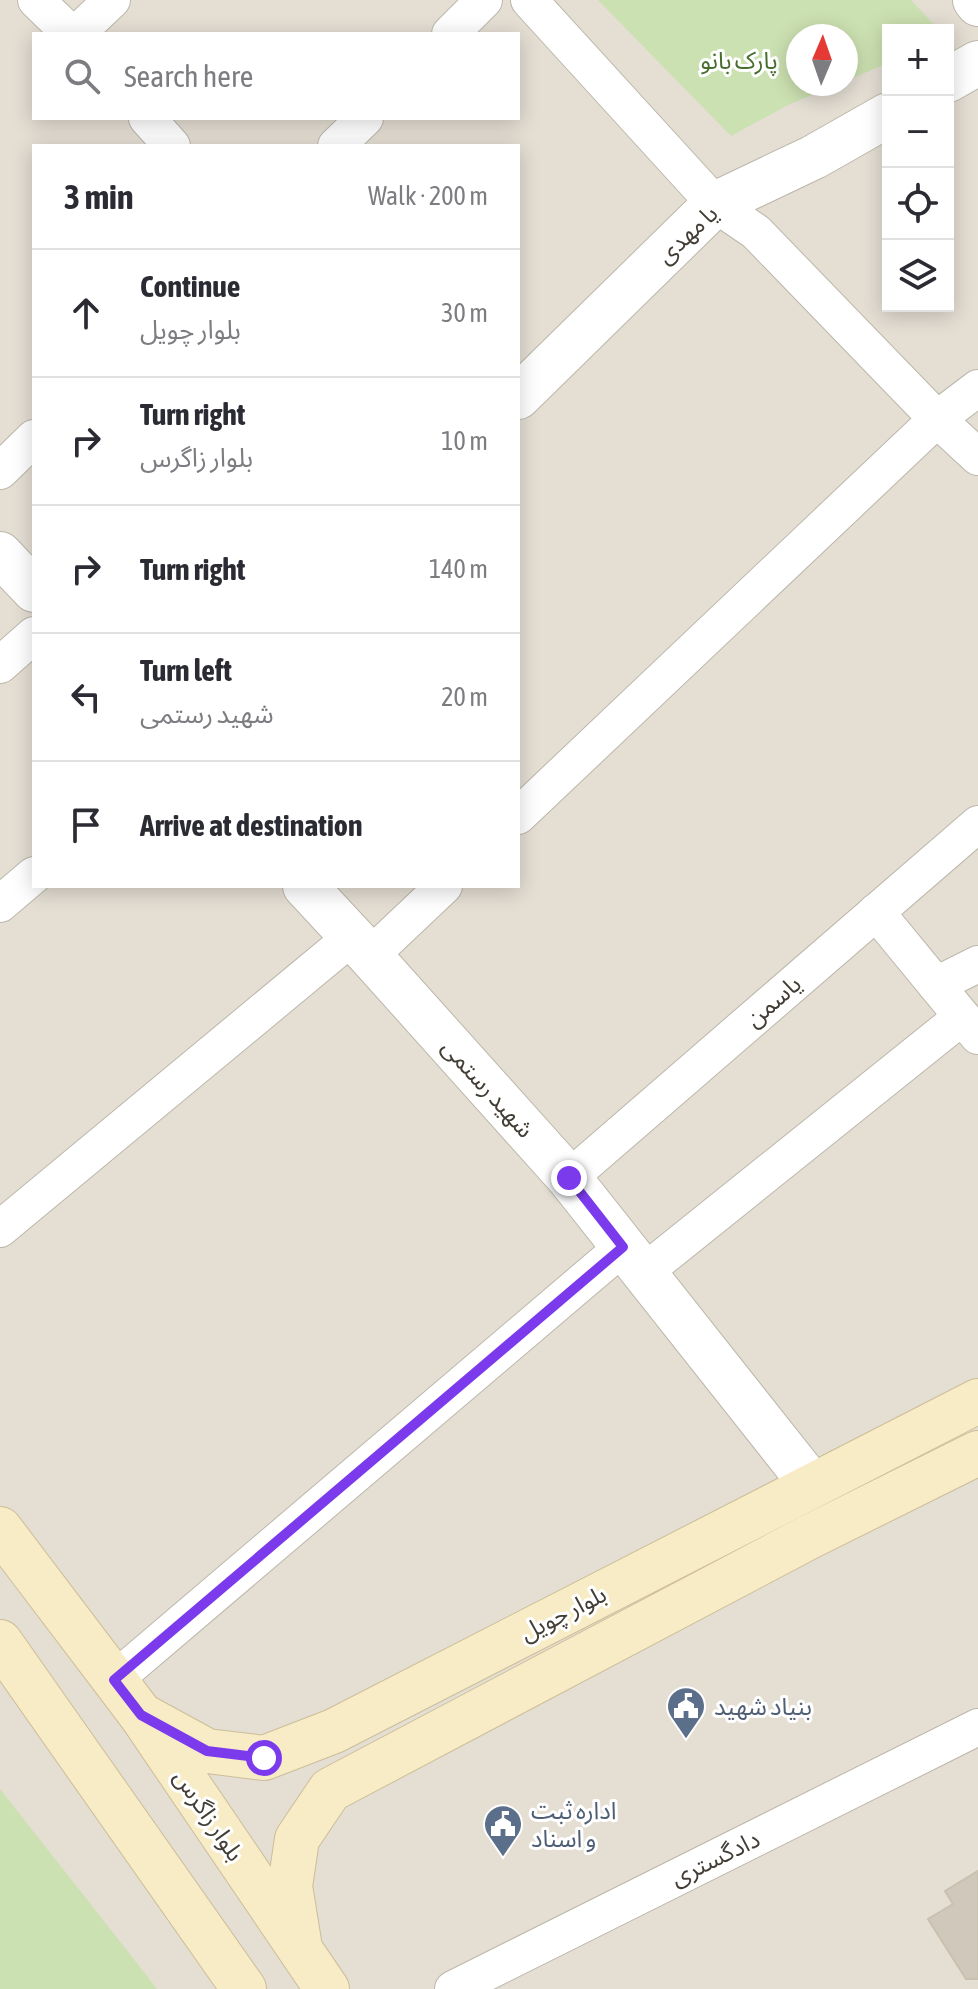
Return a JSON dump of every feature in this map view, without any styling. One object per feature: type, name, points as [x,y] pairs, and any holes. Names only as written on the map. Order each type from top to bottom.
[{"type":"main road","name":"بلوار چویل","points":[[141,1715],[207,1751],[264,1758],[334,1731],[978,1401]]},
{"type":"main road","name":"بلوار چویل","points":[[300,1948],[290,1886],[297,1839],[330,1790],[809,1537],[978,1453]]},
{"type":"main road","name":"بلوار زاگرس","points":[[0,1529],[141,1715],[327,1989]]},
{"type":"main road","points":[[0,1642],[244,1989]]},
{"type":"street","points":[[36,0],[72,32]]},
{"type":"street","points":[[76,32],[112,0]]},
{"type":"street","points":[[452,32],[484,0]]},
{"type":"street","points":[[529,0],[715,204],[756,232],[937,419],[978,457]]},
{"type":"street","points":[[954,77],[978,63]]},
{"type":"street","name":"یا مهدی","points":[[520,395],[715,204],[814,157],[882,118]]},
{"type":"street","points":[[149,120],[170,144]]},
{"type":"street","points":[[338,144],[363,120]]},
{"type":"street","points":[[520,814],[937,419],[978,388]]},
{"type":"street","points":[[0,471],[32,440]]},
{"type":"street","points":[[0,554],[32,588]]},
{"type":"street","points":[[0,665],[32,637]]},
{"type":"street","name":"یاسمن","points":[[569,1178],[978,824]]},
{"type":"street","points":[[0,904],[32,877]]},
{"type":"street","name":"شهید رستمی","points":[[307,888],[569,1178],[812,1485]]},
{"type":"street","points":[[0,1229],[361,947],[441,888]]},
{"type":"street","points":[[114,1680],[633,1260],[970,1026],[876,912]]},
{"type":"street","points":[[936,985],[978,964]]},
{"type":"street","name":"دادگستری","points":[[453,1989],[978,1727]]},
{"type":"shaded area","points":[[0,0],[978,0],[978,1989],[0,1989]]},
{"type":"green space","name":"پارک بانو","points":[[598,0],[911,0],[933,24],[882,24],[882,66],[858,76],[858,24],[786,24],[786,96],[809,96],[731,136]]},
{"type":"green space","points":[[0,1789],[147,1976],[157,1989],[0,1989]]},
{"type":"building","points":[[978,1871],[978,1979],[966,1979],[928,1919],[953,1904],[945,1891]]},
{"type":"place","name":"بنیاد شهید","points":[[686,1740]]},
{"type":"place","name":"اداره ثبت و اسناد","points":[[503,1858]]},
{"type":"route","points":[[264,1758],[207,1751],[141,1715],[114,1680],[623,1247],[569,1178]]}]
